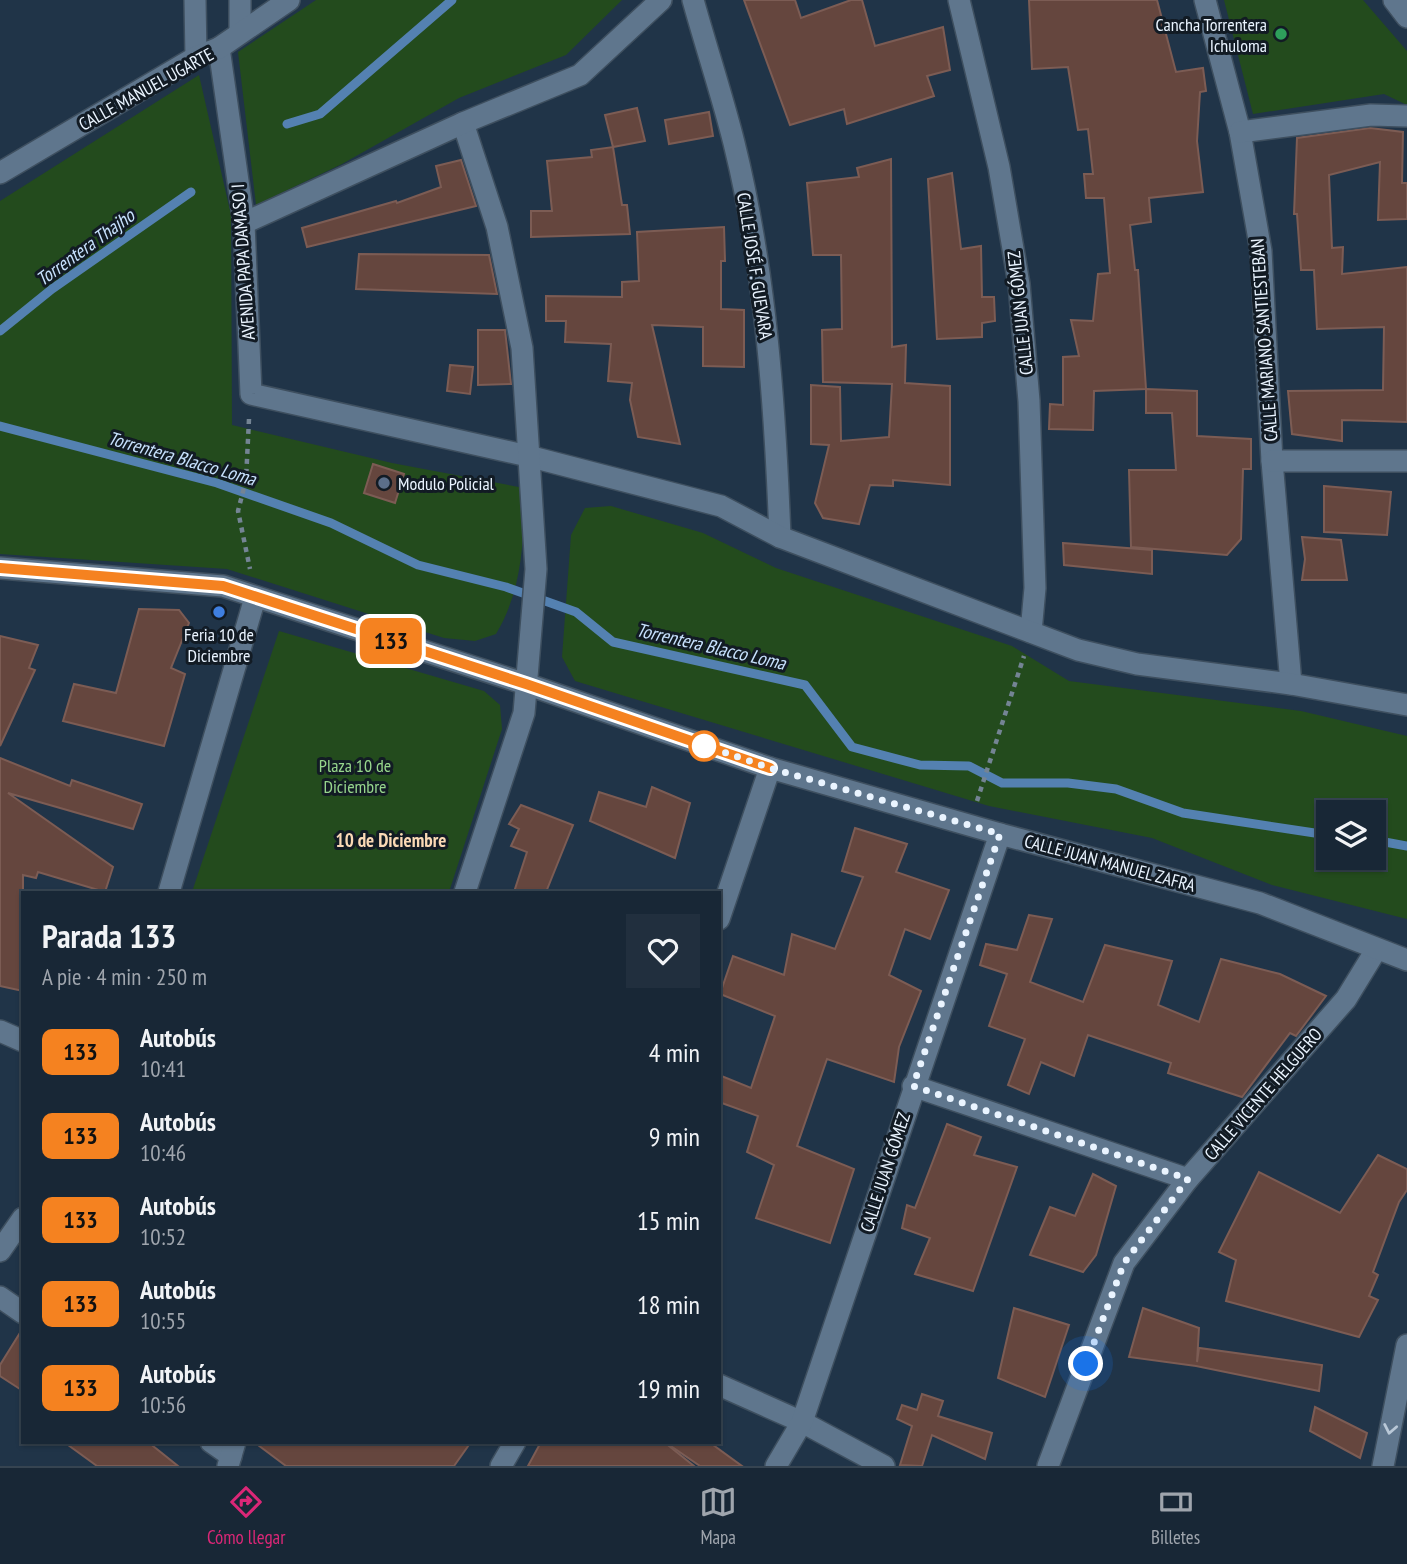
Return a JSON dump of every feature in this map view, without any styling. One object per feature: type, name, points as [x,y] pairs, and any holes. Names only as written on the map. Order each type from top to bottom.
[{"type":"street","points":[[195,0],[195,57]]},
{"type":"street","points":[[240,0],[240,33]]},
{"type":"street","name":"CALLE MANUEL UGARTE","points":[[0,173],[195,57],[219,48],[289,0]]},
{"type":"street","points":[[244,223],[463,123],[580,75],[661,0]]},
{"type":"street","name":"CALLE JOSÉ F. GUEVARA","points":[[693,0],[734,143],[756,257],[775,394],[780,537]]},
{"type":"street","name":"CALLE JUAN GÓMEZ","points":[[959,0],[999,167],[1019,284],[1029,401],[1035,588],[1031,632]]},
{"type":"street","name":"CALLE MARIANO SANTIESTEBAN","points":[[1205,0],[1240,132],[1261,251],[1272,461],[1291,684]]},
{"type":"street","points":[[1394,0],[1407,17]]},
{"type":"street","name":"AVENIDA PAPA DAMASO I","points":[[219,48],[244,223],[251,394]]},
{"type":"street","points":[[1240,132],[1371,115],[1407,116]]},
{"type":"street","points":[[463,123],[497,227],[522,348],[536,569],[524,713],[465,891]]},
{"type":"street","points":[[251,394],[528,456],[720,506],[780,537],[1078,650],[1138,664],[1291,684],[1407,705]]},
{"type":"street","points":[[1272,461],[1407,461]]},
{"type":"street","name":"CALLE JUAN MANUEL ZAFRA","points":[[0,568],[223,586],[526,684],[770,768],[1000,834],[1260,903],[1407,960]]},
{"type":"street","points":[[169,891],[255,597]]},
{"type":"street","points":[[721,913],[770,768]]},
{"type":"street","name":"CALLE JUAN GÓMEZ","points":[[776,1466],[802,1422],[1000,834]]},
{"type":"street","name":"CALLE VICENTE HELGUERO","points":[[1048,1466],[1124,1263],[1188,1179],[1346,999],[1376,950]]},
{"type":"street","points":[[0,1031],[21,1040]]},
{"type":"street","points":[[913,1086],[1188,1179]]},
{"type":"street","points":[[0,1251],[21,1221]]},
{"type":"street","points":[[0,1297],[21,1312]]},
{"type":"street","points":[[1383,1466],[1407,1345]]},
{"type":"street","points":[[721,1386],[802,1422],[884,1466]]},
{"type":"street","points":[[214,1444],[231,1455]]},
{"type":"street","points":[[502,1466],[514,1444]]},
{"type":"path","points":[[251,394],[246,480],[238,511],[255,597]]},
{"type":"path","points":[[982,787],[1031,632]]},
{"type":"green space","points":[[316,0],[622,0],[566,55],[459,98],[342,164],[256,205],[238,52]]},
{"type":"green space","points":[[1224,0],[1363,0],[1407,51],[1407,105],[1384,94],[1253,114]]},
{"type":"green space","points":[[199,75],[231,215],[232,425],[392,463],[524,488],[522,545],[517,581],[505,617],[496,634],[475,641],[444,638],[227,569],[0,554],[0,201]]},
{"type":"green space","points":[[611,506],[703,533],[776,568],[1012,646],[1069,681],[1301,711],[1407,736],[1407,919],[1272,885],[1152,838],[989,806],[575,681],[562,657],[571,535],[585,508]]},
{"type":"green space","name":"Plaza 10 de Diciembre","points":[[279,631],[484,691],[500,705],[502,729],[449,891],[192,891]]},
{"type":"building","points":[[744,0],[795,0],[801,18],[851,0],[862,0],[875,46],[943,27],[950,70],[927,76],[934,96],[847,124],[844,109],[790,125]]},
{"type":"building","points":[[1029,0],[1157,0],[1176,72],[1203,68],[1206,91],[1200,92],[1197,141],[1203,192],[1149,198],[1151,222],[1130,225],[1135,270],[1138,270],[1146,389],[1094,391],[1093,430],[1049,429],[1050,404],[1063,405],[1063,357],[1079,356],[1071,320],[1093,321],[1098,274],[1110,273],[1104,198],[1086,198],[1084,174],[1093,174],[1088,129],[1078,130],[1068,67],[1032,69]]},
{"type":"building","points":[[637,108],[645,141],[613,147],[605,115]]},
{"type":"building","points":[[709,112],[713,136],[669,144],[665,120]]},
{"type":"building","points":[[1370,128],[1403,132],[1402,183],[1407,183],[1407,219],[1378,220],[1380,162],[1329,175],[1332,248],[1343,247],[1342,274],[1407,267],[1407,422],[1342,420],[1342,441],[1292,434],[1288,391],[1383,390],[1384,327],[1317,329],[1314,270],[1301,270],[1297,214],[1294,214],[1297,138]]},
{"type":"building","points":[[613,147],[622,205],[627,205],[630,234],[531,237],[531,211],[552,211],[547,161],[592,157],[591,150]]},
{"type":"building","points":[[891,159],[892,347],[906,345],[905,383],[950,386],[950,485],[893,480],[893,486],[870,485],[859,524],[823,518],[815,503],[829,445],[811,444],[811,385],[840,387],[841,441],[889,437],[892,384],[823,382],[822,330],[842,329],[841,255],[813,255],[807,183],[859,177],[857,168]]},
{"type":"building","points":[[461,160],[476,206],[307,247],[302,228],[396,201],[397,203],[441,187],[436,166]]},
{"type":"building","points":[[952,173],[961,249],[981,246],[982,297],[994,297],[995,321],[982,323],[982,337],[937,339],[928,179]]},
{"type":"building","points":[[724,227],[725,261],[721,261],[721,309],[744,310],[744,367],[703,366],[703,327],[652,325],[680,444],[638,437],[630,400],[632,383],[608,381],[611,344],[565,342],[566,321],[546,321],[546,296],[622,297],[622,282],[639,281],[637,232]]},
{"type":"building","points":[[359,254],[489,255],[497,294],[356,289]]},
{"type":"building","points":[[478,330],[505,330],[511,384],[478,385]]},
{"type":"building","points":[[450,365],[473,367],[470,394],[447,391]]},
{"type":"building","points":[[1146,389],[1197,391],[1197,436],[1251,439],[1251,469],[1243,469],[1241,539],[1227,555],[1131,547],[1129,470],[1176,470],[1172,413],[1146,413]]},
{"type":"building","name":"Modulo Policial","points":[[373,464],[404,474],[395,503],[364,493]]},
{"type":"building","points":[[1324,486],[1391,492],[1387,535],[1324,532]]},
{"type":"building","points":[[1302,537],[1341,540],[1347,580],[1302,580],[1305,559]]},
{"type":"building","points":[[1063,543],[1152,550],[1152,574],[1064,565]]},
{"type":"building","points":[[139,609],[179,610],[189,623],[171,668],[185,674],[164,746],[63,721],[74,684],[116,693]]},
{"type":"building","points":[[0,636],[38,645],[29,668],[35,670],[0,746]]},
{"type":"building","points":[[0,758],[70,786],[72,780],[142,804],[133,829],[8,793],[113,867],[105,891],[38,872],[36,878],[23,875],[21,991],[0,986]]},
{"type":"building","points":[[652,787],[690,803],[675,858],[590,821],[599,792],[646,807]]},
{"type":"building","points":[[521,805],[573,825],[546,891],[514,891],[527,852],[511,846],[519,829],[509,824]]},
{"type":"building","points":[[855,828],[907,844],[896,872],[949,890],[930,939],[905,929],[889,975],[921,991],[899,1047],[894,1082],[827,1059],[797,1146],[854,1169],[830,1243],[756,1218],[774,1165],[747,1152],[758,1116],[721,1103],[721,1076],[751,1088],[775,1016],[721,994],[721,991],[733,956],[784,975],[792,934],[835,949],[863,877],[842,871]]},
{"type":"building","points":[[1029,915],[1052,919],[1030,982],[1083,1002],[1105,945],[1172,961],[1158,1005],[1199,1022],[1221,959],[1280,974],[1326,996],[1296,1036],[1290,1033],[1242,1097],[1168,1073],[1171,1063],[1088,1035],[1074,1076],[1041,1062],[1029,1094],[1008,1085],[1025,1039],[989,1026],[1007,974],[980,965],[986,944],[1017,950]]},
{"type":"building","points":[[947,1124],[981,1137],[974,1155],[1017,1167],[973,1291],[915,1274],[930,1238],[902,1228],[907,1205],[915,1208]]},
{"type":"building","points":[[1378,1155],[1407,1169],[1407,1190],[1399,1202],[1373,1272],[1378,1275],[1369,1296],[1378,1300],[1359,1337],[1226,1301],[1236,1260],[1219,1252],[1259,1172],[1340,1213]]},
{"type":"building","points":[[1093,1174],[1116,1186],[1096,1255],[1083,1272],[1030,1255],[1050,1207],[1075,1216]]},
{"type":"building","points":[[1014,1308],[1069,1325],[1045,1397],[998,1378]]},
{"type":"building","points":[[1143,1308],[1199,1328],[1197,1362],[1199,1348],[1322,1365],[1319,1391],[1196,1366],[1129,1357]]},
{"type":"building","points":[[21,1331],[21,1390],[0,1376],[0,1365]]},
{"type":"building","points":[[922,1394],[943,1401],[938,1416],[992,1433],[985,1459],[932,1435],[922,1466],[900,1465],[912,1426],[897,1419],[902,1405],[917,1410]]},
{"type":"building","points":[[1315,1407],[1367,1433],[1360,1458],[1310,1431]]},
{"type":"building","points":[[67,1444],[150,1444],[178,1466],[97,1466]]},
{"type":"building","points":[[257,1444],[470,1444],[454,1466],[286,1466]]},
{"type":"building","points":[[540,1444],[666,1444],[694,1466],[528,1466]]},
{"type":"building","points":[[668,1444],[712,1444],[742,1466],[700,1466]]},
{"type":"waterway","name":"Torrentera Thajho","points":[[287,124],[320,114],[452,0]]},
{"type":"waterway","name":"Torrentera Thajho","points":[[0,331],[52,289],[191,192]]},
{"type":"waterway","name":"Torrentera Blacco Loma","points":[[0,426],[217,483],[331,523],[418,565],[506,587],[576,612],[613,642],[805,685],[852,747],[920,765],[969,766],[1002,783],[1068,783],[1116,789],[1183,813],[1316,833]]},
{"type":"waterway","name":"Torrentera Blacco Loma","points":[[1386,842],[1407,846]]},
{"type":"bus line","name":"133","points":[[0,568],[223,586],[526,684],[770,768]]},
{"type":"place","name":"Cancha Torrentera Ichuloma","points":[[1281,34]]},
{"type":"place","name":"Modulo Policial","points":[[384,483]]},
{"type":"place","name":"Feria 10 de Diciembre","points":[[219,612]]},
{"type":"district","name":"10 de Diciembre","points":[[391,840]]},
{"type":"route","points":[[704,746],[697,743],[770,768],[1000,834],[913,1086],[1188,1179],[1124,1263],[1086,1364]]}]
